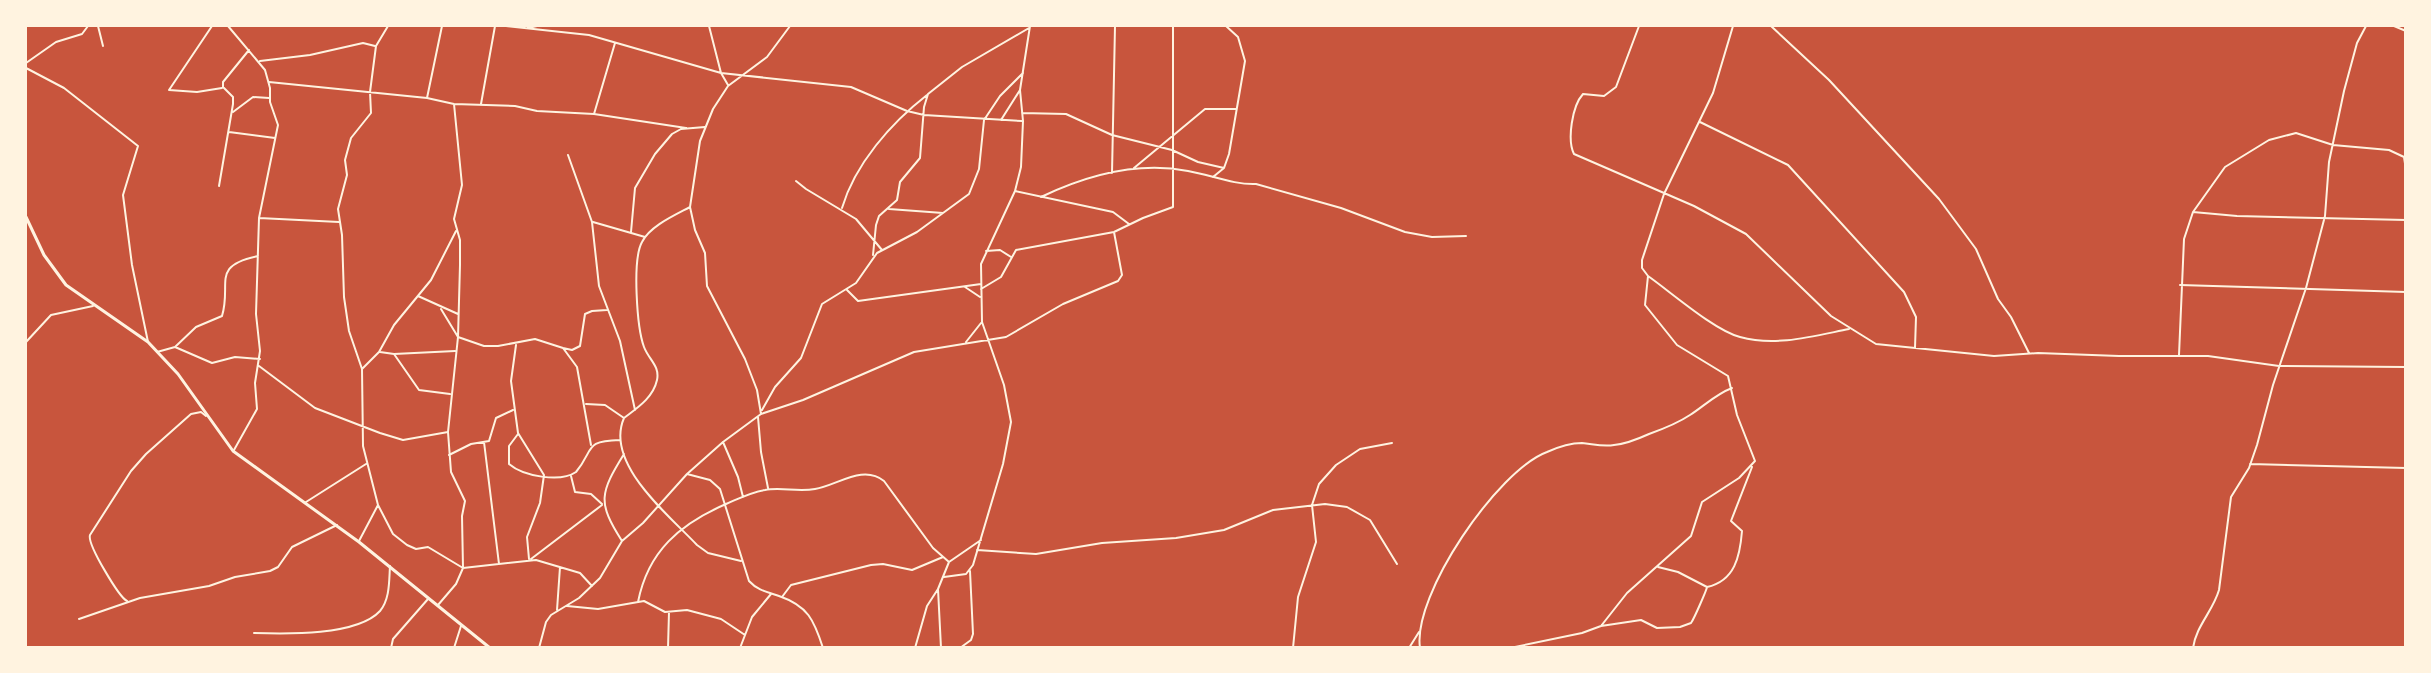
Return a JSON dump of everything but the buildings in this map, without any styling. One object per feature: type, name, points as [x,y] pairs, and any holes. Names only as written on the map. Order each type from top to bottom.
[{"type":"street","points":[[26,63],[56,42],[82,34],[88,26]]},
{"type":"street","points":[[98,26],[103,46]]},
{"type":"street","points":[[212,26],[169,90],[197,92],[223,87]]},
{"type":"street","points":[[228,26],[260,61],[269,82],[269,98],[278,118],[259,218],[256,314],[260,359],[255,382],[256,414],[234,451]]},
{"type":"street","points":[[388,26],[376,46],[370,92],[371,113],[353,132],[348,145],[345,160],[347,175],[338,209],[344,297],[349,331],[362,369],[366,464],[378,505],[389,529],[407,545],[416,549],[428,547],[463,568],[530,559],[580,573],[592,586]]},
{"type":"street","points":[[427,98],[442,26]]},
{"type":"street","points":[[481,104],[495,26]]},
{"type":"street","points":[[506,26],[589,35],[721,73],[851,87],[907,111],[924,115],[1023,121]]},
{"type":"street","points":[[526,29],[537,26]]},
{"type":"street","points":[[709,26],[721,73],[728,86]]},
{"type":"street","points":[[762,412],[745,359],[707,286],[705,253],[695,230],[690,207],[700,141],[705,127],[728,86],[739,75],[767,57],[790,26]]},
{"type":"street","points":[[1112,173],[1115,26]]},
{"type":"street","points":[[981,289],[1001,277],[1016,250],[1114,232],[1173,207],[1173,26]]},
{"type":"street","points":[[1213,177],[1224,168],[1234,130],[1245,61],[1238,37],[1226,26]]},
{"type":"street","points":[[1639,26],[1616,87],[1604,96],[1583,94],[1577,100],[1572,150],[1583,160],[1694,206],[1751,237],[1831,316],[1876,344],[1994,356],[2029,353],[2179,356],[2230,358],[2279,366],[2406,368]]},
{"type":"street","points":[[1733,26],[1713,93],[1664,194],[1642,260],[1644,272],[1725,331],[1741,338],[1783,341],[1851,329]]},
{"type":"street","points":[[1771,26],[1829,80],[1939,199],[1976,249],[1998,299],[2014,322],[2029,353]]},
{"type":"street","points":[[2193,648],[2199,629],[2216,602],[2219,590],[2230,497],[2250,464],[2279,366],[2306,288],[2325,216],[2333,145],[2349,69],[2366,26]]},
{"type":"street","points":[[2394,26],[2406,31]]},
{"type":"street","points":[[960,648],[973,634],[970,571],[1003,464],[1011,422],[1004,385],[982,322],[981,264],[1016,191],[1021,167],[1023,121],[1020,90],[1030,27]]},
{"type":"street","points":[[842,208],[854,178],[863,164],[907,111],[962,67],[1030,27]]},
{"type":"street","points":[[260,61],[310,55],[363,43],[376,46]]},
{"type":"street","points":[[594,114],[615,43]]},
{"type":"street","points":[[223,87],[225,77],[249,50]]},
{"type":"street","points":[[26,68],[64,88],[138,146],[123,195],[132,265],[148,342]]},
{"type":"street","points":[[539,648],[546,622],[557,610],[567,606],[592,586],[607,568],[622,541],[687,474],[723,442],[758,417],[775,387],[801,358],[822,304],[856,283],[873,256],[917,232],[961,202],[975,182],[979,169],[984,120],[1000,96],[1023,73]]},
{"type":"street","points":[[269,82],[427,98],[454,104],[481,104],[594,114],[686,128],[705,127]]},
{"type":"street","points":[[219,186],[234,97],[223,87]]},
{"type":"street","points":[[1000,120],[1020,90]]},
{"type":"street","points":[[873,256],[879,216],[897,200],[902,177],[920,158],[928,94]]},
{"type":"street","points":[[233,112],[253,97],[269,98]]},
{"type":"street","points":[[437,607],[456,584],[463,568],[462,516],[465,501],[451,472],[448,432],[450,394],[458,338],[461,244],[454,219],[462,185],[454,104]]},
{"type":"street","points":[[1134,168],[1208,108],[1236,109]]},
{"type":"street","points":[[1022,113],[1066,114],[1112,135],[1172,150],[1198,162],[1224,168]]},
{"type":"street","points":[[1700,122],[1788,165],[1904,292],[1916,317],[1915,348]]},
{"type":"street","points":[[631,232],[634,195],[639,180],[664,142],[672,134],[686,128]]},
{"type":"street","points":[[229,132],[275,138]]},
{"type":"street","points":[[2179,356],[2184,239],[2193,212],[2225,167],[2269,140],[2296,133],[2333,145],[2389,150],[2404,157],[2406,170]]},
{"type":"street","points":[[568,155],[592,222],[597,277],[620,341],[635,410]]},
{"type":"street","points":[[1041,197],[1076,181],[1134,168],[1173,169],[1242,184],[1259,184],[1341,208],[1405,232],[1432,237],[1466,236]]},
{"type":"street","points":[[796,180],[806,189],[842,208],[863,224],[882,250]]},
{"type":"street","points":[[1016,191],[1113,212],[1130,225]]},
{"type":"street","points":[[690,207],[645,237],[638,253],[640,320],[644,347],[657,367],[657,378],[651,393],[624,418],[620,440],[624,454],[641,486],[681,528],[708,553],[741,561]]},
{"type":"street","points":[[889,209],[944,213]]},
{"type":"street","points":[[2193,212],[2237,216],[2325,216],[2406,220]]},
{"type":"street","points":[[26,217],[45,255],[66,285],[93,306],[148,342],[178,374],[206,416],[234,451],[337,525],[490,648]]},
{"type":"street","points":[[259,218],[339,222]]},
{"type":"street","points":[[592,222],[645,237]]},
{"type":"street","points":[[26,229],[30,226]]},
{"type":"street","points":[[362,369],[379,352],[394,325],[431,280],[456,231]]},
{"type":"street","points":[[762,412],[803,400],[914,352],[1014,334],[1064,304],[1118,281],[1122,269],[1114,232]]},
{"type":"street","points":[[986,251],[1000,250],[1011,257]]},
{"type":"street","points":[[157,352],[175,347],[196,327],[222,316],[225,278],[231,266],[259,256]]},
{"type":"street","points":[[1510,648],[1582,633],[1601,626],[1641,620],[1657,628],[1686,626],[1694,619],[1707,587],[1724,580],[1738,558],[1742,531],[1731,521],[1753,466],[1755,455],[1737,415],[1732,388],[1725,373],[1677,345],[1649,312],[1645,302],[1648,276]]},
{"type":"street","points":[[847,290],[855,301],[858,301],[981,284]]},
{"type":"street","points":[[2181,285],[2406,292]]},
{"type":"street","points":[[965,287],[981,298]]},
{"type":"street","points":[[418,296],[441,309],[458,314]]},
{"type":"street","points":[[26,342],[51,315],[93,306]]},
{"type":"street","points":[[441,309],[458,338],[484,346],[516,345],[535,339],[572,350],[580,346],[585,314],[592,310],[607,310]]},
{"type":"street","points":[[966,342],[982,322]]},
{"type":"street","points":[[516,345],[511,369],[518,433],[544,475],[540,503],[527,537],[530,559]]},
{"type":"street","points":[[175,347],[212,363],[235,357],[260,359]]},
{"type":"street","points":[[518,433],[509,446],[510,464],[522,471],[544,475],[571,476],[579,468],[591,446],[577,367],[563,348]]},
{"type":"street","points":[[379,352],[394,354],[455,351]]},
{"type":"street","points":[[394,354],[419,390],[450,394]]},
{"type":"street","points":[[259,366],[315,408],[403,440],[448,432]]},
{"type":"street","points":[[1409,648],[1419,631],[1428,600],[1461,538],[1483,509],[1525,463],[1565,445],[1614,445],[1646,435],[1687,417],[1716,395],[1732,388]]},
{"type":"street","points":[[585,404],[605,405],[624,418]]},
{"type":"street","points":[[449,455],[471,444],[491,439],[499,415],[514,410]]},
{"type":"street","points":[[127,602],[119,596],[91,548],[90,535],[131,471],[146,454],[191,414],[201,412],[206,416]]},
{"type":"street","points":[[758,417],[764,471],[769,489]]},
{"type":"street","points":[[591,446],[603,441],[620,440]]},
{"type":"street","points":[[484,442],[500,564]]},
{"type":"street","points":[[723,442],[738,477],[743,497]]},
{"type":"street","points":[[1293,648],[1298,597],[1316,542],[1312,505],[1318,484],[1336,465],[1360,449],[1392,442]]},
{"type":"street","points":[[603,506],[603,496],[610,478],[624,454]]},
{"type":"street","points":[[306,502],[366,464]]},
{"type":"street","points":[[2250,464],[2406,468]]},
{"type":"street","points":[[1601,626],[1627,593],[1691,536],[1702,502],[1753,466]]},
{"type":"street","points":[[687,474],[716,484],[741,561],[754,586],[781,597],[811,615],[823,648]]},
{"type":"street","points":[[638,602],[647,570],[681,528],[724,505],[769,489],[805,490],[860,475],[877,475],[900,501],[933,548],[949,562]]},
{"type":"street","points":[[571,476],[578,494],[591,494],[603,506],[622,541]]},
{"type":"street","points":[[359,542],[378,505]]},
{"type":"street","points":[[977,550],[1036,554],[1102,543],[1176,538],[1224,530],[1273,510],[1312,505],[1347,507],[1370,519],[1397,564]]},
{"type":"street","points":[[530,559],[603,506]]},
{"type":"street","points":[[79,619],[127,602],[270,571],[278,567],[292,547],[337,525]]},
{"type":"street","points":[[915,648],[927,606],[944,577],[949,562],[981,540]]},
{"type":"street","points":[[781,597],[791,585],[814,581],[843,570],[883,564],[912,570],[943,557]]},
{"type":"street","points":[[254,633],[329,630],[371,618],[386,600],[390,566]]},
{"type":"street","points":[[557,610],[560,567]]},
{"type":"street","points":[[1658,567],[1678,572],[1707,587]]},
{"type":"street","points":[[944,577],[958,576],[970,571]]},
{"type":"street","points":[[938,589],[941,648]]},
{"type":"street","points":[[740,648],[752,617],[771,594]]},
{"type":"street","points":[[391,648],[393,639],[428,599]]},
{"type":"street","points":[[567,606],[598,609],[638,602],[650,603],[660,610],[669,612],[687,610],[714,617],[745,635]]},
{"type":"street","points":[[668,648],[669,612]]},
{"type":"street","points":[[454,648],[461,626]]},
{"type":"street","points":[[1419,631],[1420,648]]}]
